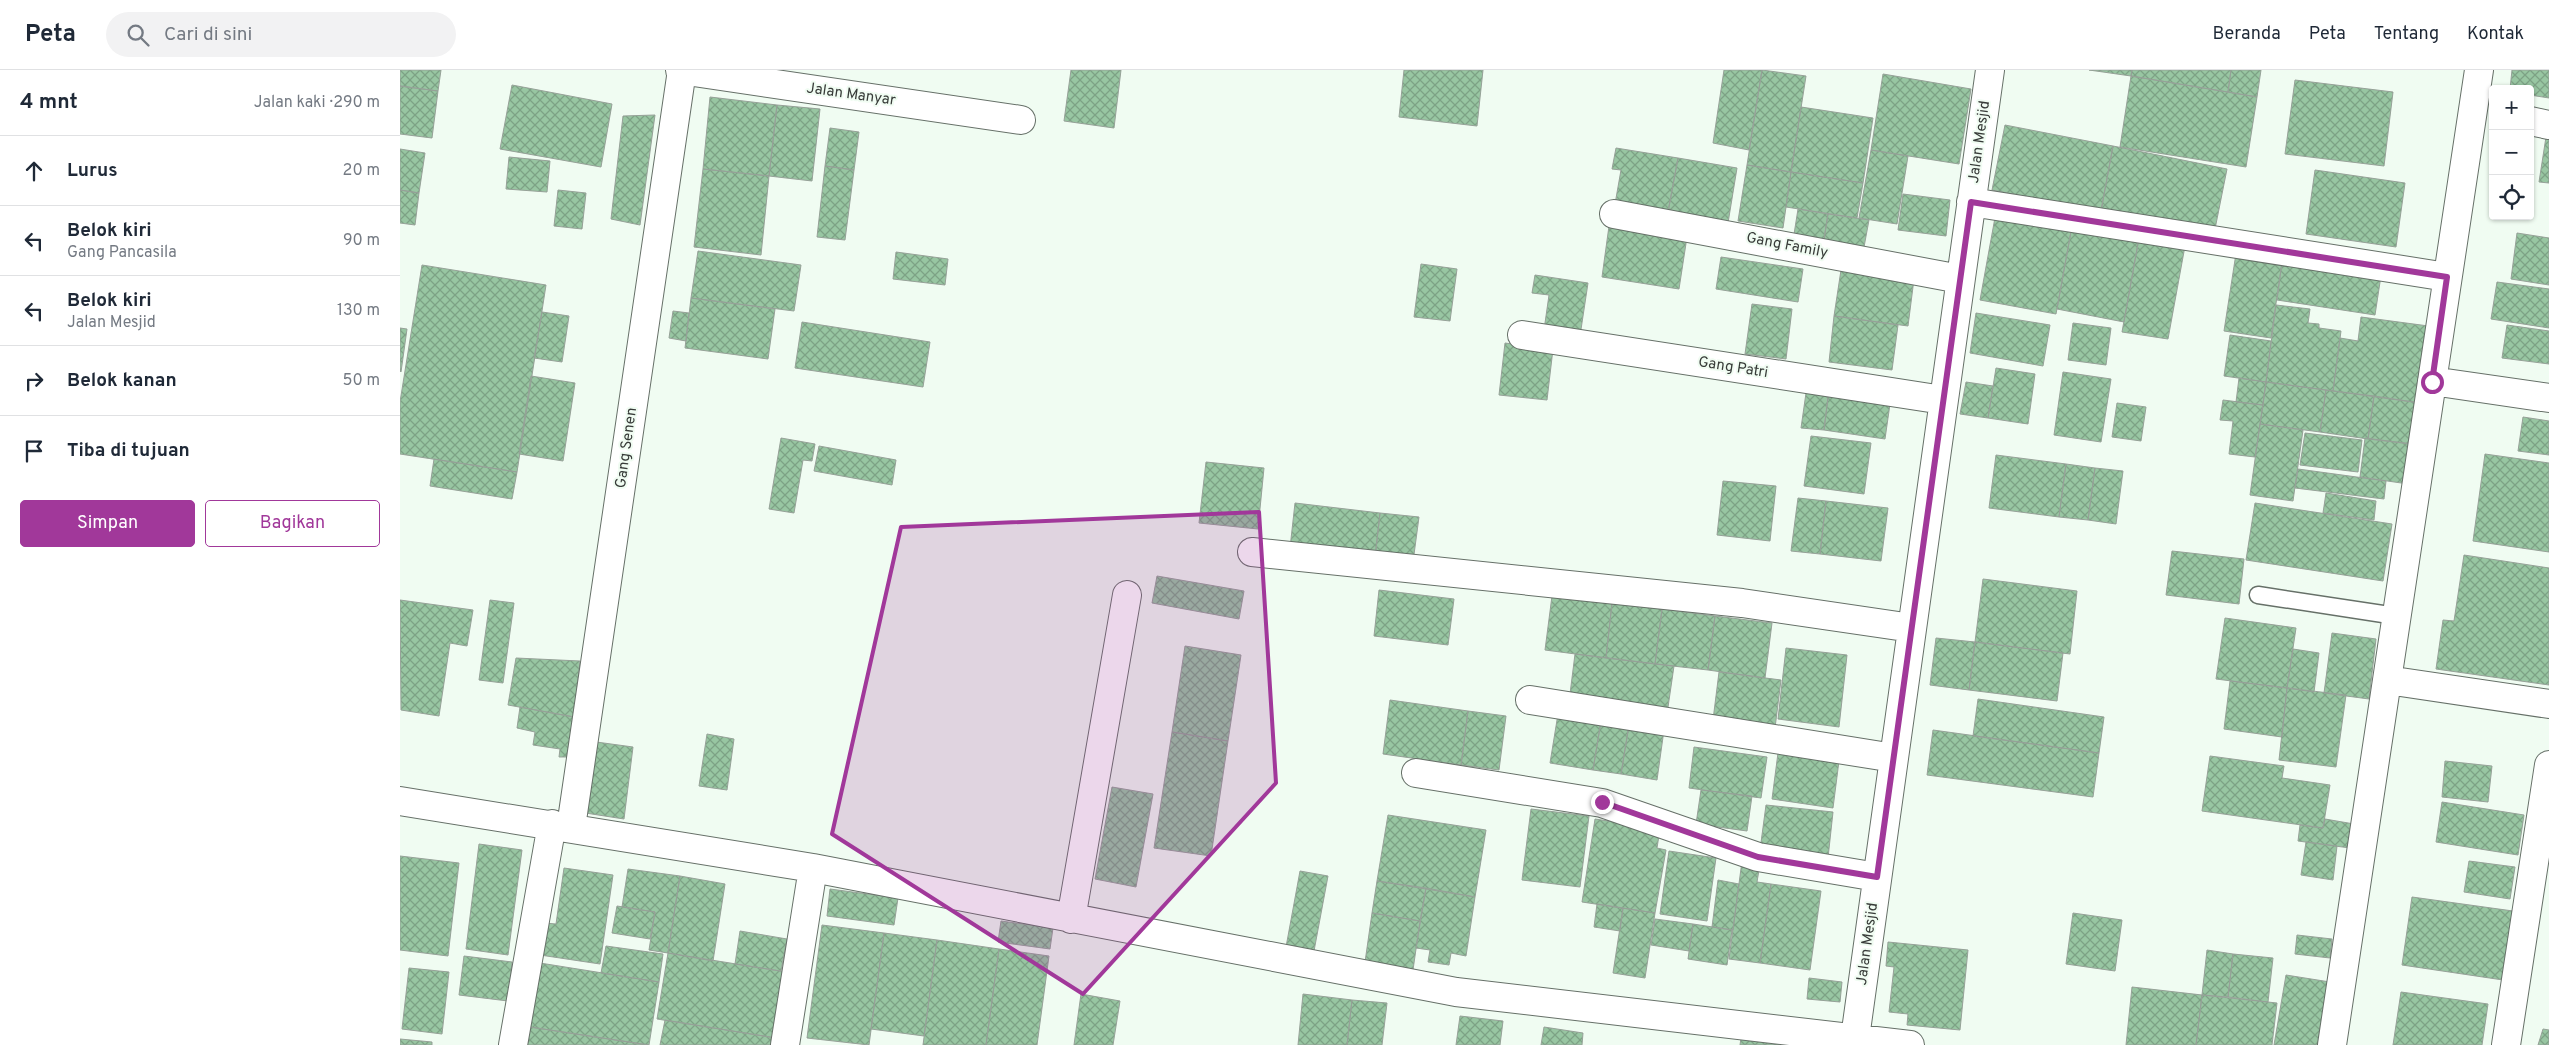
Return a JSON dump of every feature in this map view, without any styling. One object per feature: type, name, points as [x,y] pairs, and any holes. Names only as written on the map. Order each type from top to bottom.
[{"type":"street","name":"Jalan Manyar","points":[[682,70],[1021,120]]},
{"type":"street","name":"Gang Senen","points":[[513,1045],[562,825],[682,70]]},
{"type":"street","name":"Jalan Mesjid","points":[[1854,1042],[1990,70]]},
{"type":"street","points":[[2332,1045],[2447,277],[2483,113],[2479,70]]},
{"type":"street","points":[[2534,123],[2549,125]]},
{"type":"street","points":[[1971,202],[2447,277]]},
{"type":"street","name":"Gang Family","points":[[1614,214],[1960,279]]},
{"type":"street","name":"Gang Patri","points":[[1522,335],[1943,400]]},
{"type":"street","points":[[2432,382],[2549,398]]},
{"type":"street","points":[[1252,552],[1742,603],[1912,628]]},
{"type":"street","points":[[1072,919],[1127,596]]},
{"type":"street","points":[[2387,680],[2549,704]]},
{"type":"street","points":[[1530,700],[1894,758]]},
{"type":"street","points":[[2506,1045],[2538,912],[2549,765]]},
{"type":"street","points":[[1416,773],[1602,802],[1758,857],[1877,877]]},
{"type":"street","points":[[400,800],[562,825],[813,868],[1456,992],[1854,1042],[1910,1045]]},
{"type":"street","points":[[785,1045],[813,868]]},
{"type":"lane","points":[[2258,596],[2396,616]]},
{"type":"highlighted area","points":[[1259,512],[1276,783],[1083,994],[832,834],[901,527]]},
{"type":"building","points":[[400,70],[441,70],[438,91],[400,86]]},
{"type":"building","points":[[1071,70],[1121,70],[1114,128],[1064,121]]},
{"type":"building","points":[[1404,70],[1483,70],[1477,126],[1399,117]]},
{"type":"building","points":[[1724,70],[1762,70],[1749,150],[1713,143]]},
{"type":"building","points":[[1762,70],[1806,76],[1791,172],[1747,165]]},
{"type":"building","points":[[2089,70],[2132,70],[2131,76]]},
{"type":"building","points":[[2132,70],[2231,70],[2228,92],[2131,76]]},
{"type":"building","points":[[2231,70],[2261,70],[2257,97],[2228,92]]},
{"type":"building","points":[[2512,70],[2549,70],[2549,98],[2534,96],[2534,85],[2510,85]]},
{"type":"building","points":[[1883,74],[1971,89],[1959,164],[1871,150]]},
{"type":"building","points":[[2131,76],[2257,97],[2246,167],[2120,147]]},
{"type":"building","points":[[2295,80],[2393,92],[2384,166],[2285,154]]},
{"type":"building","points":[[512,85],[612,104],[601,167],[500,149]]},
{"type":"building","points":[[400,86],[438,91],[432,138],[400,134]]},
{"type":"building","points":[[710,97],[777,105],[769,176],[703,169]]},
{"type":"building","points":[[777,105],[820,109],[812,181],[769,176]]},
{"type":"building","points":[[1801,107],[1873,118],[1863,183],[1791,172]]},
{"type":"building","points":[[655,115],[640,225],[611,219],[623,116]]},
{"type":"building","points":[[2005,125],[2113,146],[2101,211],[1992,190]]},
{"type":"building","points":[[830,128],[859,132],[854,170],[825,166]]},
{"type":"building","points":[[2546,137],[2549,138],[2549,183],[2539,182]]},
{"type":"building","points":[[2113,146],[2227,169],[2214,234],[2101,211]]},
{"type":"building","points":[[1616,148],[1678,158],[1668,212],[1615,204],[1621,170],[1612,169]]},
{"type":"building","points":[[400,149],[425,153],[419,193],[400,190]]},
{"type":"building","points":[[1871,150],[1908,156],[1897,224],[1859,218]]},
{"type":"building","points":[[509,157],[550,161],[547,192],[506,189]]},
{"type":"building","points":[[1678,158],[1737,168],[1728,223],[1668,212]]},
{"type":"building","points":[[1747,165],[1791,172],[1783,228],[1738,221]]},
{"type":"building","points":[[825,166],[854,170],[845,240],[817,237]]},
{"type":"building","points":[[703,169],[769,176],[761,255],[694,247]]},
{"type":"building","points":[[2315,170],[2405,183],[2396,247],[2306,234]]},
{"type":"building","points":[[1791,172],[1863,183],[1857,218],[1786,207]]},
{"type":"building","points":[[400,190],[419,193],[415,225],[400,223]]},
{"type":"building","points":[[558,190],[586,193],[582,229],[554,226]]},
{"type":"building","points":[[1903,194],[1950,200],[1946,236],[1898,230]]},
{"type":"building","points":[[1798,209],[1828,214],[1822,252],[1792,247]]},
{"type":"building","points":[[1996,212],[2072,226],[2056,314],[1980,300]]},
{"type":"building","points":[[1828,214],[1869,220],[1862,258],[1822,252]]},
{"type":"building","points":[[1609,226],[1687,237],[1679,289],[1602,277]]},
{"type":"building","points":[[2072,226],[2139,238],[2124,322],[2057,309]]},
{"type":"building","points":[[2517,233],[2549,238],[2549,285],[2511,279]]},
{"type":"building","points":[[2139,238],[2185,246],[2168,339],[2122,332]]},
{"type":"building","points":[[2237,247],[2283,255],[2271,338],[2224,331]]},
{"type":"building","points":[[698,251],[801,265],[794,311],[691,298]]},
{"type":"building","points":[[896,252],[948,259],[945,285],[893,279]]},
{"type":"building","points":[[2283,255],[2382,269],[2375,315],[2277,300]]},
{"type":"building","points":[[1721,257],[1803,269],[1798,302],[1716,289]]},
{"type":"building","points":[[1421,264],[1457,269],[1450,321],[1414,317]]},
{"type":"building","points":[[422,265],[546,285],[517,472],[400,454],[400,402]]},
{"type":"building","points":[[1841,270],[1914,279],[1908,326],[1834,316]]},
{"type":"building","points":[[1535,275],[1588,283],[1580,336],[1544,330],[1549,295],[1532,293]]},
{"type":"building","points":[[2497,282],[2549,289],[2549,328],[2491,319]]},
{"type":"building","points":[[691,298],[775,309],[768,359],[685,348]]},
{"type":"building","points":[[1752,304],[1792,309],[1786,359],[1745,354]]},
{"type":"building","points":[[2276,305],[2310,309],[2308,323],[2319,324],[2319,328],[2341,331],[2333,391],[2266,382]]},
{"type":"building","points":[[673,311],[689,313],[686,341],[669,338]]},
{"type":"building","points":[[542,312],[569,316],[562,362],[534,358]]},
{"type":"building","points":[[1976,313],[2050,325],[2043,366],[1970,353]]},
{"type":"building","points":[[1834,316],[1898,325],[1892,370],[1829,362]]},
{"type":"building","points":[[2361,317],[2436,327],[2427,404],[2333,391],[2340,338],[2358,341]]},
{"type":"building","points":[[802,322],[930,342],[923,387],[795,368]]},
{"type":"building","points":[[2073,323],[2111,328],[2106,365],[2068,360]]},
{"type":"building","points":[[2507,325],[2549,331],[2549,364],[2502,358]]},
{"type":"building","points":[[400,328],[407,329],[401,372],[400,371]]},
{"type":"building","points":[[2230,335],[2271,341],[2266,382],[2224,376]]},
{"type":"building","points":[[1505,343],[1553,349],[1547,400],[1499,395]]},
{"type":"building","points":[[1996,368],[2035,374],[2028,424],[1988,418]]},
{"type":"building","points":[[2063,372],[2111,379],[2101,442],[2054,435]]},
{"type":"building","points":[[531,376],[575,383],[563,461],[519,454]]},
{"type":"building","points":[[2239,378],[2266,382],[2263,405],[2236,402]]},
{"type":"building","points":[[1966,382],[1993,386],[1988,418],[1960,414]]},
{"type":"building","points":[[2266,382],[2326,390],[2320,432],[2260,424]]},
{"type":"building","points":[[1807,386],[1829,389],[1824,430],[1801,428]]},
{"type":"building","points":[[1829,389],[1891,397],[1885,439],[1824,430]]},
{"type":"building","points":[[2326,390],[2374,396],[2368,439],[2320,432]]},
{"type":"building","points":[[2374,396],[2427,404],[2420,445],[2368,439]]},
{"type":"building","points":[[2223,400],[2263,405],[2255,457],[2229,454],[2233,421],[2220,420]]},
{"type":"building","points":[[2117,403],[2146,407],[2141,441],[2112,437]]},
{"type":"building","points":[[2523,417],[2549,421],[2549,455],[2518,451]]},
{"type":"building","points":[[2260,424],[2303,430],[2293,501],[2250,495]]},
{"type":"building","points":[[2305,433],[2362,440],[2358,472],[2300,465]]},
{"type":"building","points":[[1811,436],[1871,443],[1864,494],[1804,486]]},
{"type":"building","points":[[781,438],[815,444],[812,461],[803,460],[794,513],[769,509]]},
{"type":"building","points":[[2365,438],[2420,445],[2415,485],[2360,477]]},
{"type":"building","points":[[819,446],[896,460],[892,485],[814,471]]},
{"type":"building","points":[[2485,454],[2549,463],[2549,552],[2473,541]]},
{"type":"building","points":[[1996,455],[2066,464],[2059,517],[1989,508]]},
{"type":"building","points":[[434,459],[517,472],[512,499],[430,486]]},
{"type":"building","points":[[1206,462],[1264,468],[1258,529],[1199,523]]},
{"type":"building","points":[[2066,464],[2095,468],[2088,520],[2059,517]]},
{"type":"building","points":[[2095,468],[2123,471],[2116,524],[2088,520]]},
{"type":"building","points":[[2298,469],[2386,481],[2384,499],[2295,488]]},
{"type":"building","points":[[1723,481],[1776,486],[1770,541],[1717,535]]},
{"type":"building","points":[[2326,493],[2376,501],[2374,520],[2323,513]]},
{"type":"building","points":[[1798,498],[1826,501],[1820,554],[1791,551]]},
{"type":"building","points":[[1826,501],[1888,508],[1881,561],[1820,554]]},
{"type":"building","points":[[1295,503],[1380,513],[1375,558],[1290,548]]},
{"type":"building","points":[[2255,503],[2392,524],[2383,581],[2246,560]]},
{"type":"building","points":[[1380,513],[1419,517],[1413,562],[1375,558]]},
{"type":"building","points":[[2172,551],[2244,559],[2239,604],[2166,595]]},
{"type":"building","points":[[2464,555],[2549,568],[2549,685],[2436,669],[2443,620],[2454,621]]},
{"type":"building","points":[[1157,576],[1244,591],[1239,619],[1152,603]]},
{"type":"building","points":[[1983,579],[2077,591],[2070,654],[1975,642]]},
{"type":"building","points":[[1379,590],[1454,599],[1448,645],[1374,636]]},
{"type":"building","points":[[1552,596],[1612,603],[1606,658],[1545,650]]},
{"type":"building","points":[[400,600],[473,610],[467,646],[450,643],[439,716],[401,710]]},
{"type":"building","points":[[490,600],[514,603],[503,683],[479,680]]},
{"type":"building","points":[[1612,603],[1662,609],[1655,664],[1606,658]]},
{"type":"building","points":[[1662,609],[1715,616],[1708,670],[1655,664]]},
{"type":"building","points":[[1715,616],[1772,623],[1765,678],[1708,670]]},
{"type":"building","points":[[2225,618],[2296,628],[2287,688],[2216,679]]},
{"type":"building","points":[[2332,633],[2376,639],[2369,699],[2324,693]]},
{"type":"building","points":[[1936,638],[1975,642],[1969,690],[1930,685]]},
{"type":"building","points":[[1975,642],[2063,653],[2057,701],[1969,690]]},
{"type":"building","points":[[1185,646],[1241,655],[1228,741],[1172,732]]},
{"type":"building","points":[[1786,648],[1847,655],[1839,727],[1778,719]]},
{"type":"building","points":[[2293,649],[2319,653],[2314,692],[2287,688]]},
{"type":"building","points":[[1575,654],[1674,666],[1667,714],[1569,702]]},
{"type":"building","points":[[516,658],[580,661],[574,717],[508,705]]},
{"type":"building","points":[[1719,672],[1781,680],[1775,728],[1713,720]]},
{"type":"building","points":[[2230,681],[2287,688],[2282,737],[2224,729]]},
{"type":"building","points":[[2287,688],[2346,695],[2336,767],[2279,760]]},
{"type":"building","points":[[1978,699],[2104,717],[2099,753],[1973,736]]},
{"type":"building","points":[[1390,700],[1468,711],[1461,765],[1383,754]]},
{"type":"building","points":[[520,707],[574,717],[567,757],[559,757],[560,749],[533,745],[535,732],[517,728]]},
{"type":"building","points":[[1468,711],[1506,716],[1499,770],[1461,765]]},
{"type":"building","points":[[1558,714],[1601,721],[1593,770],[1550,763]]},
{"type":"building","points":[[1601,721],[1629,725],[1621,774],[1593,770]]},
{"type":"building","points":[[1629,725],[1664,730],[1657,780],[1621,774]]},
{"type":"building","points":[[1933,730],[2099,753],[2093,797],[1927,775]]},
{"type":"building","points":[[1172,732],[1228,741],[1211,856],[1154,848]]},
{"type":"building","points":[[707,734],[734,739],[727,790],[699,786]]},
{"type":"building","points":[[589,741],[633,747],[624,819],[579,812]]},
{"type":"building","points":[[1694,747],[1767,757],[1761,798],[1689,788]]},
{"type":"building","points":[[1778,753],[1839,761],[1833,808],[1772,799]]},
{"type":"building","points":[[2210,756],[2284,766],[2282,778],[2330,785],[2323,828],[2202,811]]},
{"type":"building","points":[[2445,761],[2492,766],[2488,802],[2442,797]]},
{"type":"building","points":[[1112,787],[1153,794],[1136,887],[1095,879]]},
{"type":"building","points":[[1701,790],[1752,796],[1747,831],[1696,824]]},
{"type":"building","points":[[2442,802],[2524,815],[2518,855],[2436,842]]},
{"type":"building","points":[[1766,805],[1833,812],[1828,858],[1760,850]]},
{"type":"building","points":[[1531,809],[1589,816],[1580,887],[1522,880]]},
{"type":"building","points":[[1388,815],[1486,830],[1475,897],[1377,881]]},
{"type":"building","points":[[1595,819],[1660,829],[1657,848],[1666,850],[1655,913],[1582,902]]},
{"type":"building","points":[[2325,819],[2354,824],[2350,848],[2298,841],[2300,825],[2323,828]]},
{"type":"building","points":[[2306,842],[2337,846],[2333,880],[2301,875]]},
{"type":"building","points":[[479,844],[522,850],[508,955],[466,949]]},
{"type":"building","points":[[1669,851],[1716,858],[1707,921],[1660,914]]},
{"type":"building","points":[[400,856],[459,863],[448,956],[400,950]]},
{"type":"building","points":[[1742,861],[1760,864],[1757,882],[1771,884],[1760,963],[1729,959]]},
{"type":"building","points":[[2469,861],[2515,867],[2510,899],[2464,892]]},
{"type":"building","points":[[564,868],[613,875],[600,964],[540,955],[545,923],[556,924]]},
{"type":"building","points":[[628,869],[680,876],[668,953],[649,950],[655,912],[622,907]]},
{"type":"building","points":[[1300,871],[1328,876],[1314,951],[1286,947]]},
{"type":"building","points":[[680,876],[725,884],[713,961],[668,953]]},
{"type":"building","points":[[1718,880],[1739,884],[1733,930],[1712,927]]},
{"type":"building","points":[[1377,881],[1426,888],[1420,921],[1372,913]]},
{"type":"building","points":[[1771,884],[1821,891],[1810,970],[1760,963]]},
{"type":"building","points":[[1426,888],[1475,897],[1466,956],[1451,953],[1449,965],[1428,962],[1430,950],[1416,948]]},
{"type":"building","points":[[830,889],[898,898],[894,925],[827,916]]},
{"type":"building","points":[[2412,897],[2513,911],[2503,980],[2402,965]]},
{"type":"building","points":[[1597,904],[1623,908],[1620,931],[1594,927]]},
{"type":"building","points":[[617,906],[655,912],[650,939],[612,933]]},
{"type":"building","points":[[1623,908],[1655,913],[1645,978],[1613,973]]},
{"type":"building","points":[[1372,913],[1420,921],[1413,970],[1365,962]]},
{"type":"building","points":[[2073,913],[2122,920],[2115,971],[2066,964]]},
{"type":"building","points":[[1655,919],[1693,924],[1689,951],[1651,945]]},
{"type":"building","points":[[1001,921],[1053,928],[1050,949],[998,942]]},
{"type":"building","points":[[1693,924],[1732,930],[1727,965],[1688,959]]},
{"type":"building","points":[[822,925],[884,933],[869,1045],[807,1038]]},
{"type":"building","points":[[740,931],[787,939],[781,971],[735,964]]},
{"type":"building","points":[[884,933],[937,940],[924,1036],[871,1029]]},
{"type":"building","points":[[2297,935],[2332,939],[2330,958],[2295,954]]},
{"type":"building","points":[[937,940],[999,949],[986,1045],[923,1045]]},
{"type":"building","points":[[1888,942],[1968,950],[1960,1030],[1907,1025],[1908,1014],[1889,1012],[1894,967],[1886,966]]},
{"type":"building","points":[[606,946],[663,954],[659,982],[601,973]]},
{"type":"building","points":[[999,949],[1049,956],[1037,1045],[986,1045]]},
{"type":"building","points":[[2207,950],[2233,954],[2228,997],[2202,995]]},
{"type":"building","points":[[668,953],[792,973],[782,1039],[657,1019]]},
{"type":"building","points":[[2233,954],[2273,958],[2268,1002],[2228,997]]},
{"type":"building","points":[[464,956],[512,962],[508,1001],[459,995]]},
{"type":"building","points":[[540,963],[659,982],[649,1045],[530,1027]]},
{"type":"building","points":[[409,968],[449,972],[442,1034],[402,1029]]},
{"type":"building","points":[[2286,975],[2330,982],[2319,1045],[2274,1045]]},
{"type":"building","points":[[1809,978],[1842,982],[1840,1002],[1807,999]]},
{"type":"building","points":[[2132,987],[2202,995],[2196,1045],[2126,1045]]},
{"type":"building","points":[[2401,992],[2488,1004],[2482,1045],[2393,1045]]},
{"type":"building","points":[[1081,994],[1120,1001],[1113,1045],[1074,1045]]},
{"type":"building","points":[[1303,994],[1352,1000],[1347,1045],[1298,1045]]},
{"type":"building","points":[[2202,995],[2277,1003],[2272,1045],[2196,1045]]},
{"type":"building","points":[[1352,1000],[1387,1003],[1382,1045],[1347,1045]]},
{"type":"building","points":[[1460,1016],[1503,1021],[1500,1045],[1456,1045]]},
{"type":"building","points":[[665,1020],[782,1039],[780,1045],[660,1045]]},
{"type":"building","points":[[530,1027],[648,1045],[527,1045]]},
{"type":"building","points":[[1544,1027],[1583,1033],[1582,1045],[1541,1045]]},
{"type":"building","points":[[2543,1029],[2549,1030],[2549,1045],[2538,1045]]},
{"type":"building","points":[[1741,1038],[1792,1045],[1740,1045]]},
{"type":"building","points":[[400,1039],[432,1042],[432,1045],[400,1045]]},
{"type":"route","points":[[1602,802],[1758,857],[1877,877],[1971,202],[2447,277],[2432,382]]}]
